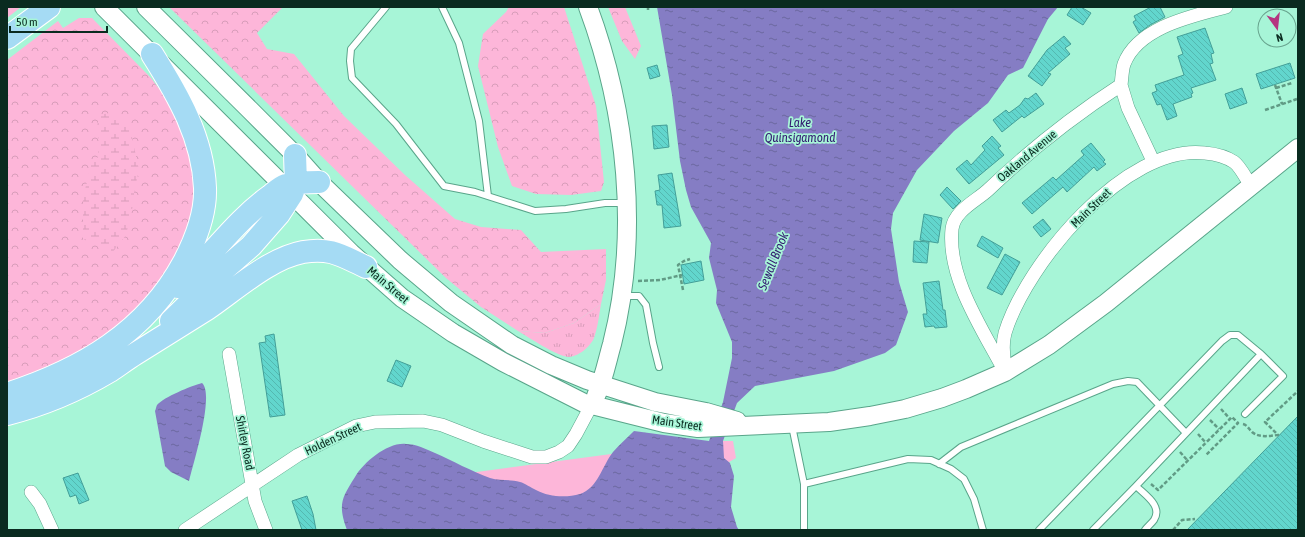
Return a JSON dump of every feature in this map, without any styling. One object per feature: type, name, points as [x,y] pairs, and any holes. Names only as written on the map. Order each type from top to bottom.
[{"type":"highway","points":[[7,38],[42,13]]},
{"type":"highway","points":[[7,46],[42,13]]},
{"type":"highway","points":[[144,318],[176,277],[190,251],[199,229],[204,194],[203,173],[196,141],[190,124],[181,102],[152,54]]},
{"type":"highway","points":[[7,414],[28,409],[53,400],[110,371],[155,336],[220,273],[251,246],[279,214],[291,188],[295,155]]},
{"type":"highway","points":[[7,394],[58,375],[107,348],[127,334],[196,271],[257,205],[291,188],[319,182]]},
{"type":"highway","points":[[128,358],[208,308],[276,262],[291,255],[327,250],[366,267]]},
{"type":"main road","name":"Main Street","points":[[104,7],[291,188],[351,253],[402,298],[453,332],[515,368],[584,403],[664,423],[698,428],[792,424],[852,419],[905,409],[966,389],[1005,372],[1049,345],[1106,303],[1296,150]]},
{"type":"main road","name":"Main Street","points":[[146,7],[295,155],[319,182],[400,260],[451,303],[512,345],[551,365],[601,385],[655,402],[706,412],[750,425]]},
{"type":"main road","points":[[588,7],[603,54],[613,94],[622,148],[626,202],[626,235],[621,296],[616,325],[601,385],[592,404]]},
{"type":"street","points":[[1153,161],[1128,108],[1121,85],[1124,65],[1129,54],[1147,36],[1159,28],[1226,7]]},
{"type":"street","name":"Oakland Avenue","points":[[1005,372],[971,308],[961,284],[955,266],[952,245],[952,227],[959,213],[1043,141],[1089,106],[1121,85]]},
{"type":"street","name":"Main Street","points":[[1005,372],[1003,346],[1005,333],[1012,314],[1028,286],[1050,251],[1078,218],[1111,188],[1153,161],[1181,153],[1197,152],[1224,157],[1235,162],[1251,186]]},
{"type":"street","name":"Shirley Road","points":[[229,354],[255,501],[266,530]]},
{"type":"street","name":"Holden Street","points":[[185,530],[298,455],[356,426],[375,422],[423,421],[442,425],[483,441],[532,457],[546,457],[559,452],[568,446],[592,404]]},
{"type":"street","points":[[31,492],[40,504],[52,530]]},
{"type":"lane","points":[[386,7],[351,49],[350,62],[352,78],[396,124],[444,186],[475,192],[535,210],[566,209],[605,203],[626,202]]},
{"type":"lane","points":[[442,7],[459,43],[479,121],[488,196]]},
{"type":"lane","points":[[621,296],[639,296],[646,305],[653,343],[660,367]]},
{"type":"lane","points":[[1039,530],[1222,341],[1230,335],[1238,335],[1261,354],[1283,376],[1245,414]]},
{"type":"lane","points":[[1093,530],[1261,354]]},
{"type":"lane","points":[[939,464],[961,447],[1113,384],[1128,381],[1137,382],[1186,433]]},
{"type":"lane","points":[[792,424],[804,484],[804,530]]},
{"type":"lane","points":[[804,484],[908,459],[931,460],[951,469],[964,478],[974,499],[983,530]]},
{"type":"lane","points":[[1136,486],[1155,505],[1157,513],[1154,520],[1144,530]]},
{"type":"path","points":[[1282,104],[1275,86],[1292,83]]},
{"type":"path","points":[[1266,110],[1297,98]]},
{"type":"path","points":[[683,290],[678,265],[684,261],[690,260]]},
{"type":"path","points":[[638,280],[660,280],[681,275]]},
{"type":"path","points":[[1215,402],[1230,418],[1232,417],[1238,423],[1245,424],[1254,433],[1261,436],[1278,434],[1265,422],[1298,391]]},
{"type":"path","points":[[1204,414],[1220,430]]},
{"type":"path","points":[[1151,484],[1158,490],[1220,430],[1230,418]]},
{"type":"path","points":[[1206,455],[1238,423]]},
{"type":"path","points":[[1198,434],[1206,443]]},
{"type":"path","points":[[1173,530],[1182,520],[1195,520]]},
{"type":"green space","points":[[7,7],[21,7],[7,18]]},
{"type":"green space","points":[[169,7],[283,7],[257,33],[267,49],[294,54],[344,116],[405,175],[455,219],[481,227],[521,230],[541,252],[606,249],[606,280],[601,304],[574,323],[545,333],[518,331],[481,307],[446,278]]},
{"type":"green space","points":[[509,7],[564,7],[596,106],[604,182],[601,191],[571,195],[536,194],[512,186],[498,147],[478,66],[483,34],[506,12]]},
{"type":"green space","points":[[608,7],[625,7],[641,46],[635,59],[622,41]]},
{"type":"green space","points":[[79,18],[92,18],[151,78],[166,98],[181,124],[198,188],[181,260],[122,331],[7,388],[7,60],[58,21],[63,28]]},
{"type":"green space","points":[[110,113],[123,120],[130,128],[139,170],[126,235],[112,253],[83,239],[83,198],[91,165],[98,157],[99,141],[97,127],[99,115]]},
{"type":"green space","points":[[601,304],[594,338],[587,348],[572,357],[563,356],[518,331],[545,333],[574,323]]},
{"type":"green space","points":[[709,441],[733,441],[736,458],[712,472],[569,506],[447,476]]},
{"type":"water","name":"Lake Quinsigamond","points":[[657,7],[1058,7],[1048,19],[1023,68],[1008,75],[988,103],[954,131],[917,170],[893,213],[891,229],[899,282],[908,312],[896,345],[885,353],[834,371],[755,386],[737,403],[723,441],[724,458],[730,463],[734,476],[731,507],[739,530],[347,530],[342,514],[342,502],[350,485],[359,471],[370,459],[384,450],[399,444],[410,444],[421,447],[490,478],[524,483],[546,494],[569,496],[580,494],[591,487],[613,452],[634,431],[709,441],[723,402],[732,358],[732,342],[716,303],[717,290],[709,258],[711,243],[691,207],[686,190],[680,161],[672,95]]},
{"type":"water","points":[[202,383],[205,390],[205,414],[189,481],[171,472],[165,466],[155,411],[160,402],[171,395]]},
{"type":"building","points":[[1072,7],[1081,7],[1091,13],[1083,25],[1067,15]]},
{"type":"building","points":[[1151,7],[1160,7],[1165,17],[1139,33],[1133,22],[1136,20],[1134,16]]},
{"type":"building","points":[[1205,28],[1214,53],[1211,54],[1213,63],[1210,64],[1216,80],[1191,88],[1193,93],[1191,94],[1192,97],[1173,104],[1177,116],[1167,120],[1161,104],[1157,105],[1152,93],[1157,91],[1155,85],[1184,75],[1178,56],[1183,54],[1177,37]]},
{"type":"building","points":[[1064,36],[1071,44],[1065,48],[1070,54],[1048,73],[1051,74],[1042,86],[1028,76],[1047,50]]},
{"type":"building","points":[[1290,63],[1295,78],[1261,89],[1256,74]]},
{"type":"building","points":[[657,65],[660,76],[650,79],[647,68]]},
{"type":"building","points":[[1242,88],[1247,103],[1230,109],[1225,94]]},
{"type":"building","points":[[1036,93],[1044,104],[1024,118],[1022,116],[1002,132],[993,120],[1006,110],[1009,113],[1020,105],[1025,98],[1028,99]]},
{"type":"building","points":[[667,125],[669,147],[654,149],[652,126]]},
{"type":"building","points":[[992,136],[1001,146],[998,148],[1004,155],[969,184],[956,169],[967,160],[971,165],[985,150],[982,146]]},
{"type":"building","points":[[1091,143],[1105,160],[1103,162],[1106,164],[1097,171],[1094,167],[1067,192],[1063,187],[1032,214],[1022,203],[1053,177],[1056,180],[1084,155],[1081,151]]},
{"type":"building","points":[[672,173],[681,226],[664,228],[662,205],[657,205],[655,191],[660,190],[658,175]]},
{"type":"building","points":[[947,187],[961,201],[953,209],[940,195]]},
{"type":"building","points":[[924,214],[942,218],[938,243],[920,240]]},
{"type":"building","points":[[1043,219],[1051,229],[1041,237],[1033,227]]},
{"type":"building","points":[[982,236],[1003,248],[998,258],[977,246]]},
{"type":"building","points":[[914,241],[929,242],[927,263],[913,262]]},
{"type":"building","points":[[1005,254],[1020,262],[1002,295],[987,288]]},
{"type":"building","points":[[701,261],[704,280],[684,284],[681,265]]},
{"type":"building","points":[[939,281],[947,327],[925,327],[923,314],[927,314],[923,283]]},
{"type":"building","points":[[274,334],[285,415],[270,417],[259,343],[266,342],[265,336]]},
{"type":"building","points":[[396,360],[411,366],[402,387],[387,381]]},
{"type":"building","points":[[1298,416],[1298,530],[1187,530]]},
{"type":"building","points":[[78,473],[89,500],[79,504],[76,495],[70,497],[63,478]]},
{"type":"building","points":[[307,496],[316,530],[302,530],[292,501]]},
{"type":"water label","name":"Sewall Brook","points":[[773,261]]}]
